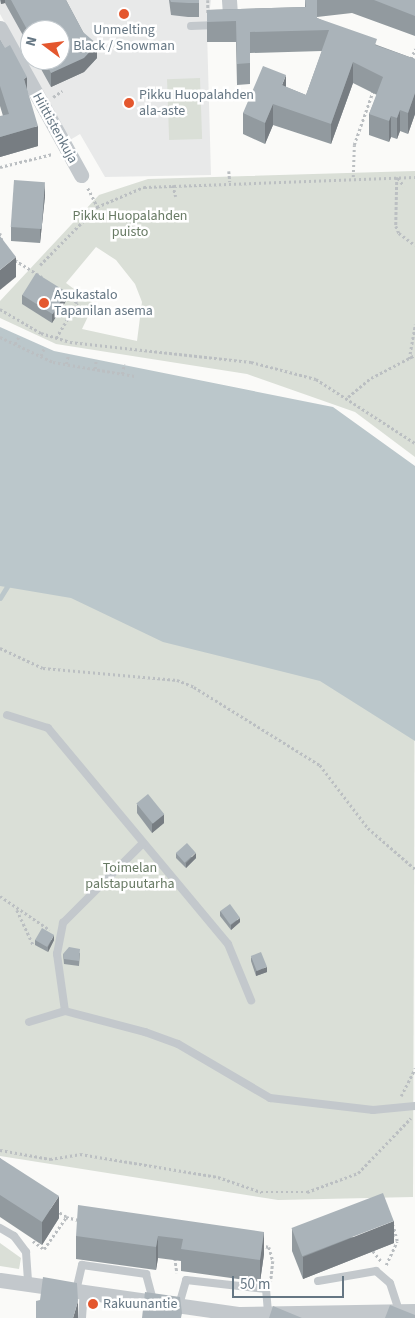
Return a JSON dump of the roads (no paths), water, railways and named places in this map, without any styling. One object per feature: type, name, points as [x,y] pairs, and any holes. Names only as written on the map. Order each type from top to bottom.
[{"type":"street","points":[[229,0],[230,16]]},
{"type":"street","name":"Hiittistenkuja","points":[[0,28],[81,174]]},
{"type":"street","points":[[0,1280],[240,1316],[268,1308],[347,1315],[415,1311]]},
{"type":"lane","points":[[191,26],[227,24],[230,16]]},
{"type":"lane","points":[[7,715],[48,728],[142,844],[228,944],[251,1000]]},
{"type":"lane","points":[[65,1011],[58,976],[59,937],[70,913],[142,844]]},
{"type":"lane","points":[[29,1022],[65,1011],[178,1044],[270,1098],[373,1110],[415,1106]]},
{"type":"lane","points":[[0,1228],[14,1236],[26,1252],[28,1284]]},
{"type":"lane","points":[[82,1318],[80,1291],[82,1265],[146,1274],[153,1302]]},
{"type":"lane","points":[[318,1281],[359,1272],[380,1274],[390,1283],[399,1311]]},
{"type":"lane","points":[[184,1309],[186,1280],[266,1289],[268,1308]]},
{"type":"waterway","points":[[0,598],[7,587]]},
{"type":"place","name":"Unmelting Black / Snowman","points":[[124,14]]},
{"type":"place","name":"Pikku Huopalahden ala-aste","points":[[129,103]]},
{"type":"place","name":"Asukastalo Tapanilan asema","points":[[44,303]]},
{"type":"place","name":"Rakuunantie","points":[[93,1304]]},
{"type":"park label","name":"Pikku Huopalahden puisto","points":[[130,224]]},
{"type":"park label","name":"Toimelan palstapuutarha","points":[[130,876]]}]
